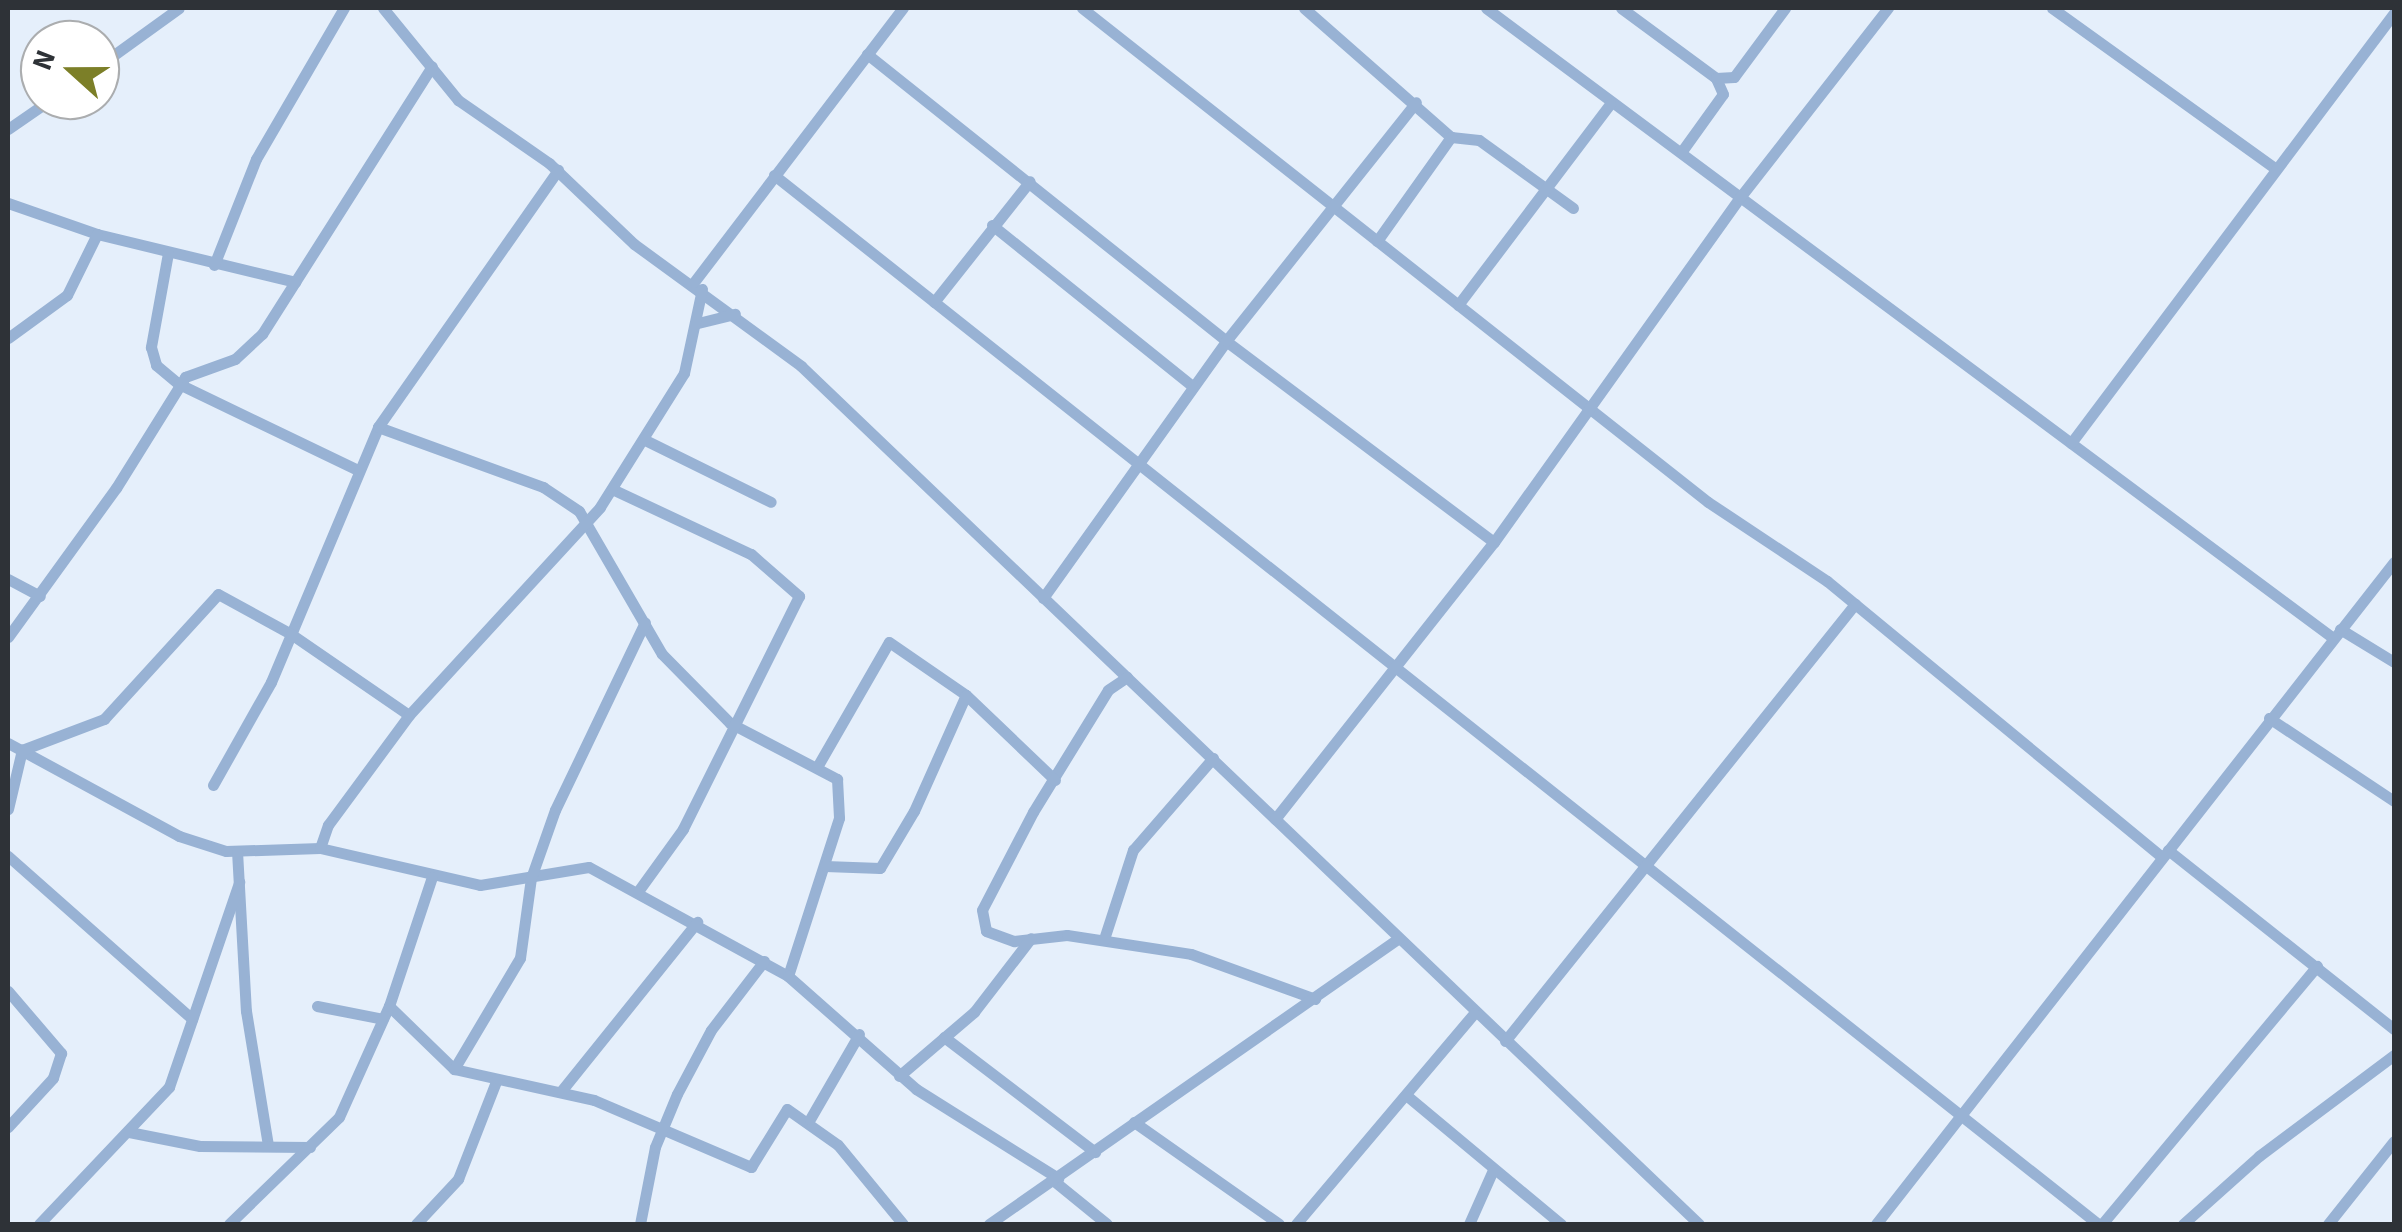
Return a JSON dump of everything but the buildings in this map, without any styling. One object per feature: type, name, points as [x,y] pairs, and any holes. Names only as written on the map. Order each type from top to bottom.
[{"type":"street","points":[[120,51],[179,8]]},
{"type":"street","points":[[214,266],[256,159],[344,8]]},
{"type":"street","points":[[383,8],[458,100],[558,170],[614,228],[698,285],[801,366],[1213,758],[1474,1014],[1699,1224]]},
{"type":"street","points":[[320,848],[338,810],[408,716],[587,523],[612,489],[646,440],[684,373],[698,324],[698,285],[774,175],[903,8]]},
{"type":"street","points":[[1082,8],[1588,409],[1855,604],[2165,854],[2317,966],[2394,1029]]},
{"type":"street","points":[[1304,8],[1416,102],[1451,138],[1479,140],[1573,208]]},
{"type":"street","points":[[1486,8],[1610,104],[1682,151],[2071,443],[2336,634],[2394,662]]},
{"type":"street","points":[[1621,8],[1716,78],[1723,94],[1682,151]]},
{"type":"street","points":[[1716,78],[1734,76],[1786,8]]},
{"type":"street","points":[[1275,820],[1391,665],[1494,542],[1740,196],[1888,8]]},
{"type":"street","points":[[2052,8],[2273,167]]},
{"type":"street","points":[[2071,443],[2273,167],[2394,13]]},
{"type":"street","points":[[867,54],[1226,341],[1494,542]]},
{"type":"street","points":[[8,637],[146,444],[191,370],[244,353],[295,282],[432,66]]},
{"type":"street","points":[[1043,598],[1192,386],[1416,102]]},
{"type":"street","points":[[1458,305],[1610,104]]},
{"type":"street","points":[[1377,241],[1451,138]]},
{"type":"street","points":[[213,785],[251,724],[378,427],[558,170]]},
{"type":"street","points":[[774,175],[2100,1224],[2317,966]]},
{"type":"street","points":[[934,302],[1030,182]]},
{"type":"street","points":[[8,203],[97,234],[214,266],[295,282]]},
{"type":"street","points":[[992,225],[1192,386]]},
{"type":"street","points":[[8,338],[37,323],[78,282],[97,234]]},
{"type":"street","points":[[168,253],[151,358],[180,384],[358,470]]},
{"type":"street","points":[[698,324],[735,314]]},
{"type":"street","points":[[378,427],[543,487],[587,523],[662,654],[730,724],[817,767],[840,788],[825,866],[788,976]]},
{"type":"street","points":[[646,440],[772,502]]},
{"type":"street","points":[[612,489],[752,554],[798,596],[730,724],[683,829],[638,890]]},
{"type":"street","points":[[1876,1224],[1964,1118],[2269,718],[2394,562]]},
{"type":"street","points":[[8,579],[40,596]]},
{"type":"street","points":[[22,750],[104,719],[218,594],[291,634],[408,716]]},
{"type":"street","points":[[1505,1041],[1855,604]]},
{"type":"street","points":[[454,1069],[520,958],[531,878],[555,810],[645,622]]},
{"type":"street","points":[[817,767],[886,642],[966,695],[1055,780]]},
{"type":"street","points":[[1127,677],[1108,690],[982,910],[981,922],[995,938],[1104,939],[1220,961],[1314,999]]},
{"type":"street","points":[[825,866],[860,872],[880,868],[914,810],[966,695]]},
{"type":"street","points":[[2269,718],[2394,802]]},
{"type":"street","points":[[8,743],[192,842],[237,851],[320,848],[432,877],[480,885],[590,867],[697,922],[788,976],[859,1034],[900,1076],[1056,1180],[1107,1224]]},
{"type":"street","points":[[8,810],[22,750]]},
{"type":"street","points":[[1104,939],[1133,850],[1213,758]]},
{"type":"street","points":[[237,851],[246,1010],[268,1144]]},
{"type":"street","points":[[8,856],[192,1020]]},
{"type":"street","points":[[229,1224],[345,1107],[389,1006],[432,877]]},
{"type":"street","points":[[39,1224],[169,1086],[240,882]]},
{"type":"street","points":[[562,1090],[697,922]]},
{"type":"street","points":[[900,1076],[998,986],[1031,938]]},
{"type":"street","points":[[989,1224],[1398,939]]},
{"type":"street","points":[[640,1224],[663,1124],[712,1030],[764,961]]},
{"type":"street","points":[[8,990],[61,1053],[52,1078],[8,1127]]},
{"type":"street","points":[[317,1006],[384,1019]]},
{"type":"street","points":[[389,1006],[454,1069],[562,1090],[663,1124],[751,1167],[784,1110],[810,1120],[904,1224]]},
{"type":"street","points":[[1296,1224],[1474,1014]]},
{"type":"street","points":[[810,1120],[859,1034]]},
{"type":"street","points":[[944,1037],[1095,1152]]},
{"type":"street","points":[[2183,1224],[2259,1156],[2394,1055]]},
{"type":"street","points":[[416,1224],[458,1179],[497,1078]]},
{"type":"street","points":[[1406,1094],[1561,1224]]},
{"type":"street","points":[[1134,1122],[1279,1224]]},
{"type":"street","points":[[128,1132],[200,1146],[310,1146]]},
{"type":"street","points":[[2328,1224],[2394,1141]]},
{"type":"street","points":[[1470,1224],[1493,1170]]}]
